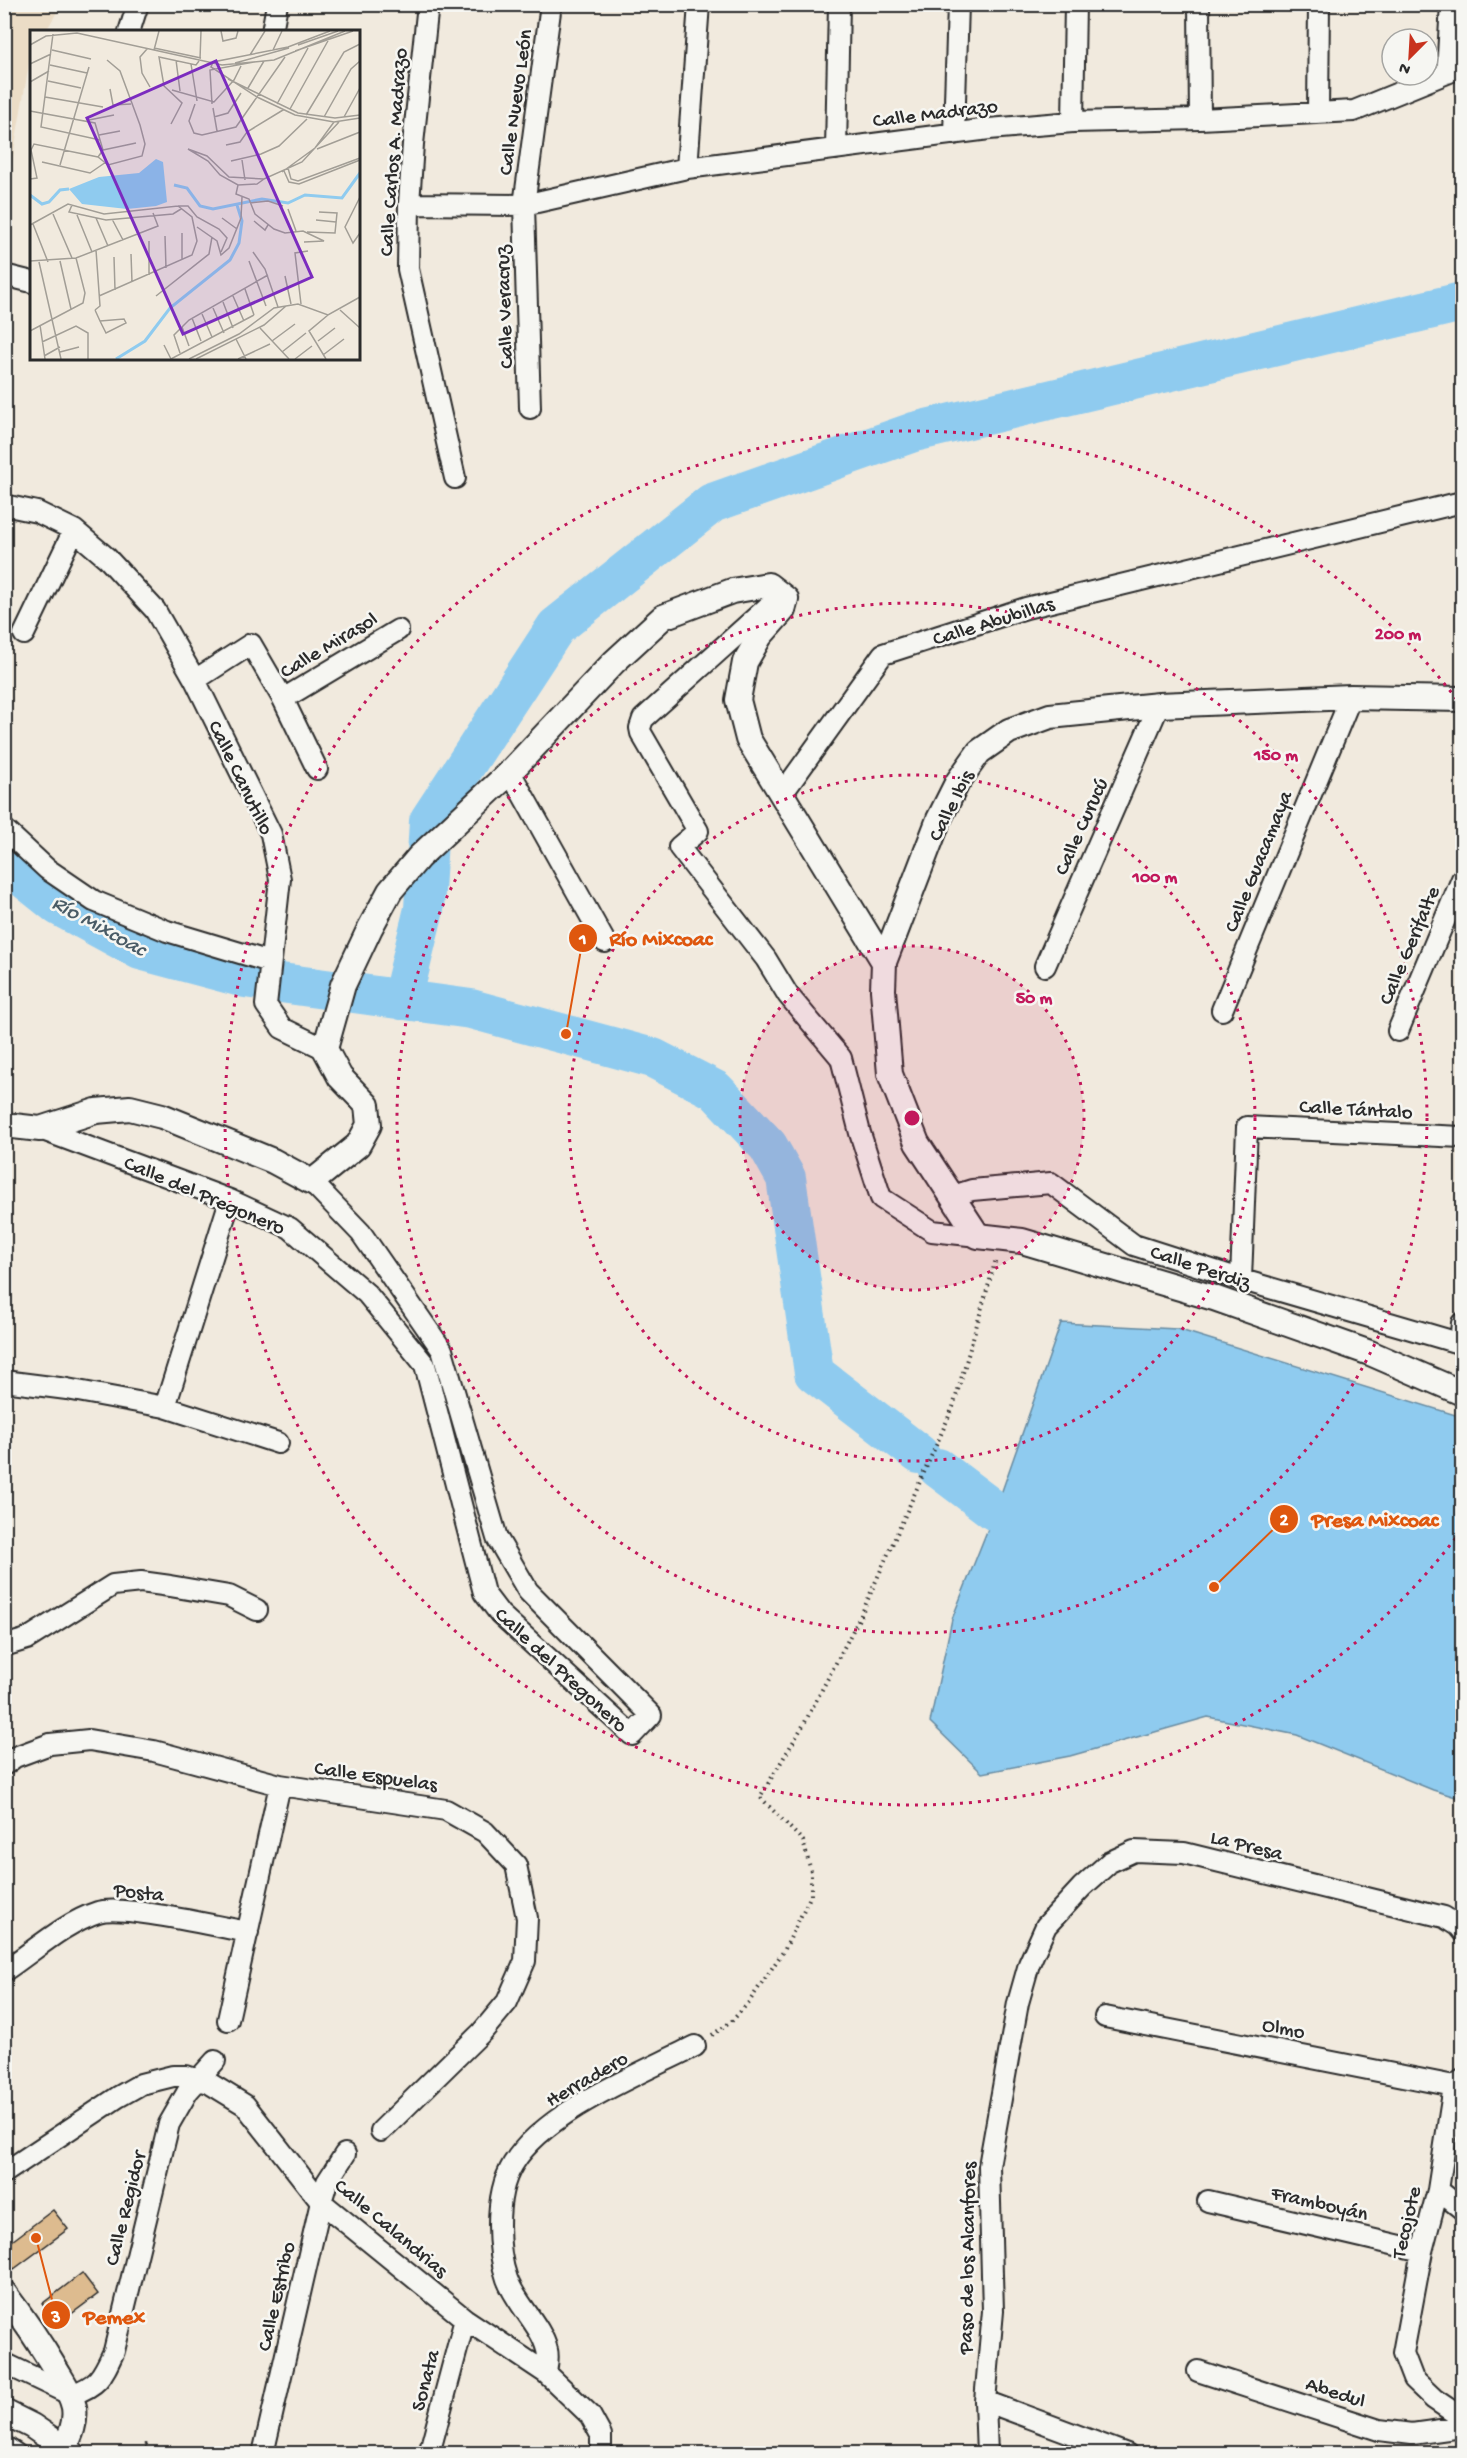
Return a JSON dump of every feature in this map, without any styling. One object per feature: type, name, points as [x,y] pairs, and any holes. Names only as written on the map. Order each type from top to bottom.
[{"type":"street","points":[[130,30],[138,4]]},
{"type":"street","points":[[272,30],[277,4]]},
{"type":"street","name":"Calle Carlos A. Madrazo","points":[[428,4],[413,144],[408,269],[455,478]]},
{"type":"street","name":"Calle Nuevo León","points":[[524,205],[551,4]]},
{"type":"street","points":[[687,168],[699,4]]},
{"type":"street","points":[[836,149],[839,4]]},
{"type":"street","points":[[954,134],[958,4]]},
{"type":"street","points":[[1073,122],[1075,4]]},
{"type":"street","points":[[1200,4],[1200,119]]},
{"type":"street","points":[[1318,113],[1319,4]]},
{"type":"street","points":[[1451,4],[1455,70]]},
{"type":"street","name":"Calle Madrazo","points":[[409,204],[524,205],[687,168],[954,134],[1073,122],[1200,119],[1353,111],[1455,70]]},
{"type":"street","name":"Calle Veracruz","points":[[524,205],[530,408]]},
{"type":"street","points":[[4,275],[30,282]]},
{"type":"street","name":"Calle Abubillas","points":[[782,794],[884,654],[1026,608],[1462,502]]},
{"type":"street","name":"Calle Canutillo","points":[[4,506],[38,512],[74,530],[107,558],[155,610],[195,680],[271,834],[280,879],[266,1005],[282,1028],[325,1048]]},
{"type":"street","points":[[24,634],[74,530]]},
{"type":"street","points":[[312,1182],[358,1145],[369,1125],[367,1106],[340,1077],[325,1048],[343,985],[390,891],[419,857],[510,772],[614,662],[663,618],[732,591],[768,585],[786,599],[783,610],[760,636],[745,662],[738,700],[748,739],[884,962]]},
{"type":"street","points":[[781,595],[644,719],[640,728],[641,733],[698,831],[679,847],[766,959],[788,995],[842,1058],[860,1133],[882,1198],[932,1231],[971,1227]]},
{"type":"street","name":"Calle Mirasol","points":[[283,699],[398,630]]},
{"type":"street","name":"Calle Mirasol","points":[[195,680],[251,644],[283,699],[316,769]]},
{"type":"street","name":"Calle Ibis","points":[[971,1227],[917,1143],[890,1074],[885,1036],[884,962],[939,819],[957,783],[979,752],[1009,731],[1050,716],[1159,705],[1351,697],[1462,699]]},
{"type":"street","name":"Calle Guacamaya","points":[[1222,1010],[1351,697]]},
{"type":"street","name":"Calle Curucú","points":[[1045,966],[1159,705]]},
{"type":"street","points":[[510,772],[605,942]]},
{"type":"street","points":[[4,829],[47,869],[94,901],[167,931],[269,963]]},
{"type":"street","name":"Calle Gerifalte","points":[[1398,1031],[1462,879]]},
{"type":"street","name":"Calle del Pregonero","points":[[4,1125],[40,1129],[230,1200],[290,1228],[367,1294],[425,1365],[484,1593],[500,1614],[632,1735],[651,1715],[528,1591],[497,1538],[442,1350],[361,1233],[312,1182],[273,1161],[240,1147],[162,1116],[130,1108],[96,1111],[40,1129]]},
{"type":"street","name":"Calle Tántalo","points":[[1241,1279],[1247,1127],[1462,1137]]},
{"type":"street","name":"Calle Perdiz","points":[[953,1196],[972,1190],[1051,1183],[1134,1245],[1461,1344]]},
{"type":"street","points":[[165,1407],[230,1200]]},
{"type":"street","name":"Calle Perdiz","points":[[971,1227],[1002,1238],[1022,1241],[1214,1298],[1370,1353],[1462,1393]]},
{"type":"street","points":[[1461,1344],[1462,1323]]},
{"type":"street","points":[[4,1381],[67,1389],[165,1407],[278,1443]]},
{"type":"street","points":[[4,1646],[27,1639],[114,1585],[141,1582],[229,1596],[257,1610]]},
{"type":"street","name":"Calle Espuelas","points":[[4,1765],[15,1757],[50,1744],[89,1740],[154,1751],[280,1785],[446,1810],[485,1832],[516,1865],[527,1918],[525,1961],[507,2001],[482,2032],[381,2131]]},
{"type":"street","points":[[228,2020],[280,1785]]},
{"type":"street","name":"La Presa","points":[[1047,1926],[1082,1887],[1110,1862],[1134,1851],[1184,1854],[1444,1917],[1460,1929]]},
{"type":"street","name":"Posta","points":[[4,1971],[72,1924],[100,1911],[125,1911],[248,1932]]},
{"type":"street","name":"Paso de los Alcanfores","points":[[987,2454],[985,2401],[993,2311],[989,2166],[1018,2003],[1029,1964],[1047,1926]]},
{"type":"street","name":"Olmo","points":[[1105,2017],[1458,2083]]},
{"type":"street","name":"Herradero","points":[[546,2373],[548,2351],[507,2279],[499,2246],[499,2201],[513,2165],[532,2140],[572,2109],[695,2046]]},
{"type":"street","name":"Calle Regidor","points":[[71,2395],[91,2388],[105,2372],[114,2351],[169,2124],[197,2079],[215,2061]]},
{"type":"street","name":"Calle Calandrias","points":[[4,2173],[141,2084],[173,2076],[197,2079],[224,2090],[245,2105],[321,2202],[465,2319],[546,2373]]},
{"type":"street","name":"Tecojote","points":[[1458,2083],[1403,2353],[1413,2379],[1434,2399],[1462,2418]]},
{"type":"street","name":"Calle Estribo","points":[[263,2454],[321,2202],[327,2182],[345,2154]]},
{"type":"street","points":[[1438,2190],[1462,2209]]},
{"type":"street","name":"Framboyán","points":[[1208,2201],[1422,2251]]},
{"type":"street","points":[[4,2293],[35,2334],[71,2395],[74,2410],[73,2423],[64,2451],[32,2426],[4,2412]]},
{"type":"street","name":"Sonata","points":[[429,2454],[465,2319]]},
{"type":"street","points":[[4,2363],[71,2395]]},
{"type":"street","name":"Abedul","points":[[1198,2371],[1379,2430],[1412,2434],[1462,2427]]},
{"type":"street","points":[[546,2373],[590,2415],[601,2435],[601,2454]]},
{"type":"street","points":[[985,2401],[1127,2454]]},
{"type":"street","points":[[4,2446],[16,2454]]},
{"type":"path","points":[[695,2046],[731,2022],[749,2002],[785,1949],[811,1895],[811,1871],[803,1841],[760,1797],[804,1724],[861,1615],[953,1407],[1002,1238]]},
{"type":"path","points":[[144,2452],[146,2445],[157,2454]]},
{"type":"shaded area","points":[[5,4],[61,5],[47,30],[30,30],[30,62],[10,174],[4,173]]},
{"type":"water","points":[[1061,1323],[1177,1329],[1462,1417],[1462,1799],[1433,1790],[1297,1735],[1208,1717],[1070,1756],[982,1773],[930,1722],[952,1619],[995,1511]]},
{"type":"building","points":[[53,2210],[68,2229],[14,2269],[4,2256],[4,2247]]},
{"type":"building","points":[[82,2273],[98,2294],[58,2324],[42,2304]]},
{"type":"waterway","points":[[402,1000],[424,909],[429,821],[556,627],[712,503],[914,432],[1462,302]]},
{"type":"waterway","name":"Río Mixcoac","points":[[4,862],[59,906],[140,950],[245,978],[471,1009],[653,1058],[715,1090],[768,1146],[786,1178],[814,1373],[919,1454]]},
{"type":"waterway","name":"Río Mixcoac","points":[[938,1468],[995,1511]]},
{"type":"place","name":"Río Mixcoac","points":[[566,1034]]},
{"type":"place","name":"Presa Mixcoac","points":[[1214,1587]]},
{"type":"place","name":"Pemex","points":[[36,2238]]}]
